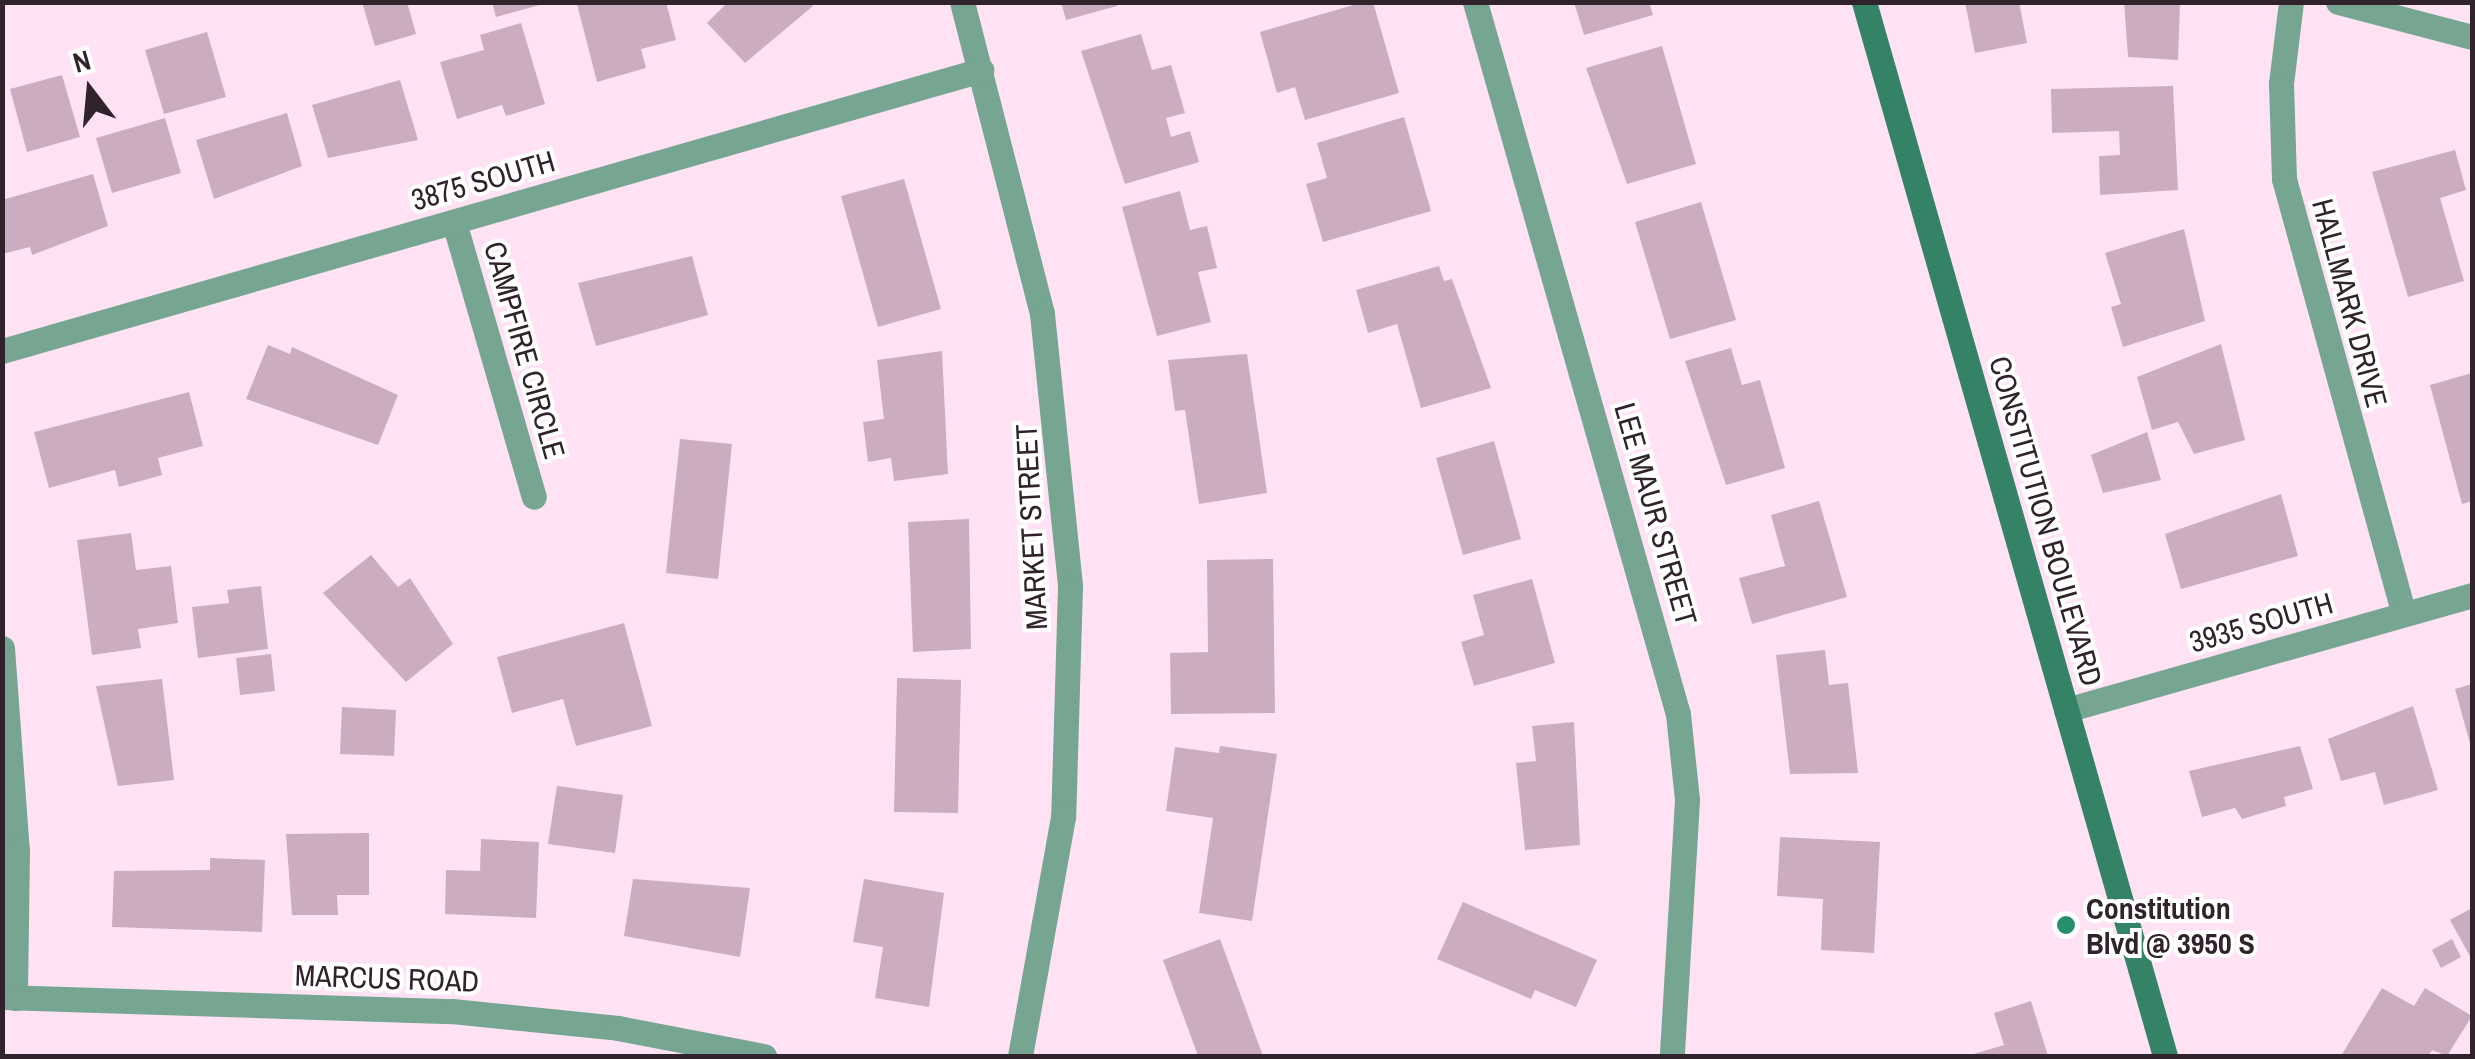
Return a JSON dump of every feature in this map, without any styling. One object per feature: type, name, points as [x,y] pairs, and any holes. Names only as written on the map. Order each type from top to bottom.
[{"type":"main road","name":"CONSTITUTION BOULEVARD","points":[[1864,2],[2165,1056]]},
{"type":"street","name":"MARKET STREET","points":[[962,2],[1042,314],[1070,587],[1063,817],[1020,1056]]},
{"type":"street","name":"LEE MAUR STREET","points":[[1475,2],[1678,714],[1687,800],[1672,1056]]},
{"type":"street","name":"HALLMARK DRIVE","points":[[2291,2],[2281,84],[2284,179],[2404,614]]},
{"type":"street","points":[[2338,2],[2472,37]]},
{"type":"street","name":"3875 SOUTH","points":[[2,351],[981,70]]},
{"type":"street","name":"CAMPFIRE CIRCLE","points":[[454,222],[534,498]]},
{"type":"street","name":"3935 SOUTH","points":[[2066,710],[2472,595]]},
{"type":"street","points":[[2,648],[18,850],[9,997]]},
{"type":"street","name":"MARCUS ROAD","points":[[9,997],[452,1011],[618,1028],[764,1056]]},
{"type":"building","points":[[362,2],[407,2],[416,34],[375,46]]},
{"type":"building","points":[[492,2],[543,2],[543,4],[496,17]]},
{"type":"building","points":[[666,2],[676,40],[641,49],[646,68],[597,82],[577,4]]},
{"type":"building","points":[[728,2],[809,2],[813,6],[745,63],[707,23]]},
{"type":"building","points":[[1061,2],[1117,2],[1117,6],[1066,20]]},
{"type":"building","points":[[1373,2],[1399,93],[1305,120],[1295,87],[1277,93],[1260,32]]},
{"type":"building","points":[[1574,2],[1649,2],[1653,15],[1584,35]]},
{"type":"building","points":[[1965,2],[2019,2],[2027,43],[1975,53]]},
{"type":"building","points":[[2124,2],[2180,2],[2178,60],[2128,57]]},
{"type":"building","points":[[521,23],[545,104],[506,116],[502,105],[457,119],[440,62],[484,50],[480,35]]},
{"type":"building","points":[[207,32],[226,97],[164,114],[145,50]]},
{"type":"building","points":[[1141,34],[1152,70],[1171,65],[1185,113],[1166,118],[1171,137],[1190,131],[1199,162],[1125,184],[1081,51]]},
{"type":"building","points":[[1662,46],[1696,164],[1627,184],[1586,68]]},
{"type":"building","points":[[62,75],[80,137],[27,152],[10,89]]},
{"type":"building","points":[[400,80],[418,140],[328,158],[312,105]]},
{"type":"building","points":[[2173,86],[2178,190],[2100,195],[2099,156],[2120,155],[2119,131],[2052,133],[2051,89]]},
{"type":"building","points":[[287,113],[302,166],[214,199],[196,140]]},
{"type":"building","points":[[1404,117],[1431,211],[1323,242],[1306,184],[1327,178],[1317,143]]},
{"type":"building","points":[[165,118],[181,173],[112,193],[96,138]]},
{"type":"building","points":[[2455,150],[2466,190],[2440,198],[2464,281],[2408,297],[2372,172]]},
{"type":"building","points":[[93,174],[108,226],[32,255],[30,247],[2,254],[2,200]]},
{"type":"building","points":[[904,179],[941,309],[878,327],[841,196]]},
{"type":"building","points":[[1180,191],[1190,230],[1207,226],[1217,268],[1198,272],[1211,322],[1157,336],[1122,207]]},
{"type":"building","points":[[1701,202],[1736,320],[1670,339],[1635,222]]},
{"type":"building","points":[[2184,229],[2205,321],[2123,347],[2111,307],[2121,304],[2105,253]]},
{"type":"building","points":[[692,256],[708,315],[596,346],[578,283]]},
{"type":"building","points":[[1439,266],[1444,281],[1452,279],[1491,388],[1421,408],[1397,324],[1368,333],[1356,290]]},
{"type":"building","points":[[2221,344],[2245,440],[2194,454],[2178,422],[2152,430],[2137,377]]},
{"type":"building","points":[[268,345],[290,354],[292,347],[398,395],[378,445],[246,399]]},
{"type":"building","points":[[1731,348],[1742,385],[1760,380],[1785,468],[1726,485],[1685,361]]},
{"type":"building","points":[[942,351],[948,474],[894,481],[891,458],[868,462],[863,422],[884,419],[877,360]]},
{"type":"building","points":[[1247,354],[1267,493],[1199,504],[1185,410],[1175,411],[1168,360]]},
{"type":"building","points":[[2472,373],[2472,501],[2462,504],[2430,385]]},
{"type":"building","points":[[189,392],[203,446],[158,458],[162,475],[119,487],[115,470],[49,488],[34,432]]},
{"type":"building","points":[[2147,432],[2161,480],[2103,493],[2091,455]]},
{"type":"building","points":[[680,439],[732,444],[718,579],[666,573]]},
{"type":"building","points":[[1494,441],[1521,539],[1463,555],[1436,458]]},
{"type":"building","points":[[2281,494],[2298,556],[2181,589],[2165,534]]},
{"type":"building","points":[[1819,501],[1847,597],[1752,624],[1739,578],[1785,566],[1771,515]]},
{"type":"building","points":[[969,519],[971,649],[913,652],[908,522]]},
{"type":"building","points":[[131,533],[136,570],[171,566],[178,623],[138,629],[141,648],[92,655],[77,540]]},
{"type":"building","points":[[371,555],[398,587],[410,578],[453,644],[406,682],[323,593]]},
{"type":"building","points":[[1273,559],[1275,713],[1171,714],[1170,653],[1208,652],[1207,560]]},
{"type":"building","points":[[1532,579],[1555,663],[1474,686],[1461,642],[1484,635],[1473,595]]},
{"type":"building","points":[[261,586],[268,649],[198,658],[192,607],[229,603],[227,590]]},
{"type":"building","points":[[624,623],[652,726],[576,746],[563,699],[512,713],[497,657]]},
{"type":"building","points":[[1825,650],[1829,685],[1848,683],[1858,773],[1790,774],[1776,655]]},
{"type":"building","points":[[271,654],[275,691],[240,695],[236,658]]},
{"type":"building","points":[[897,678],[961,680],[958,813],[894,812]]},
{"type":"building","points":[[162,679],[174,780],[118,786],[96,686]]},
{"type":"building","points":[[2472,684],[2472,746],[2471,747],[2455,689]]},
{"type":"building","points":[[2413,706],[2438,790],[2384,805],[2375,772],[2341,781],[2328,739]]},
{"type":"building","points":[[342,707],[396,710],[394,756],[340,754]]},
{"type":"building","points":[[1574,722],[1580,845],[1525,850],[1516,763],[1536,761],[1532,726]]},
{"type":"building","points":[[1220,746],[1277,754],[1252,921],[1199,913],[1213,818],[1166,811],[1175,747],[1219,753]]},
{"type":"building","points":[[2300,746],[2313,789],[2284,797],[2286,806],[2242,819],[2235,808],[2202,817],[2189,771]]},
{"type":"building","points":[[557,786],[623,795],[615,853],[548,844]]},
{"type":"building","points":[[369,833],[369,895],[337,895],[338,915],[292,915],[286,834]]},
{"type":"building","points":[[1780,837],[1880,842],[1874,953],[1821,950],[1823,899],[1777,896]]},
{"type":"building","points":[[481,839],[539,842],[536,918],[445,914],[446,870],[480,871]]},
{"type":"building","points":[[210,858],[265,860],[262,932],[112,927],[114,871],[210,870]]},
{"type":"building","points":[[633,879],[750,888],[740,957],[624,936]]},
{"type":"building","points":[[864,879],[944,893],[929,1007],[875,998],[883,947],[853,942]]},
{"type":"building","points":[[1463,902],[1597,960],[1576,1007],[1535,990],[1531,999],[1437,959]]},
{"type":"building","points":[[2472,908],[2472,960],[2450,920]]},
{"type":"building","points":[[1220,939],[1263,1056],[1198,1056],[1163,960]]},
{"type":"building","points":[[2452,939],[2461,957],[2441,968],[2432,950]]},
{"type":"building","points":[[2382,988],[2414,1006],[2425,988],[2472,1016],[2447,1056],[2432,1050],[2428,1056],[2341,1056]]},
{"type":"building","points":[[2031,1001],[2048,1056],[1967,1056],[2004,1045],[1994,1013]]},
{"type":"place","name":"Constitution Blvd @ 3950 S","points":[[2066,925]]}]
